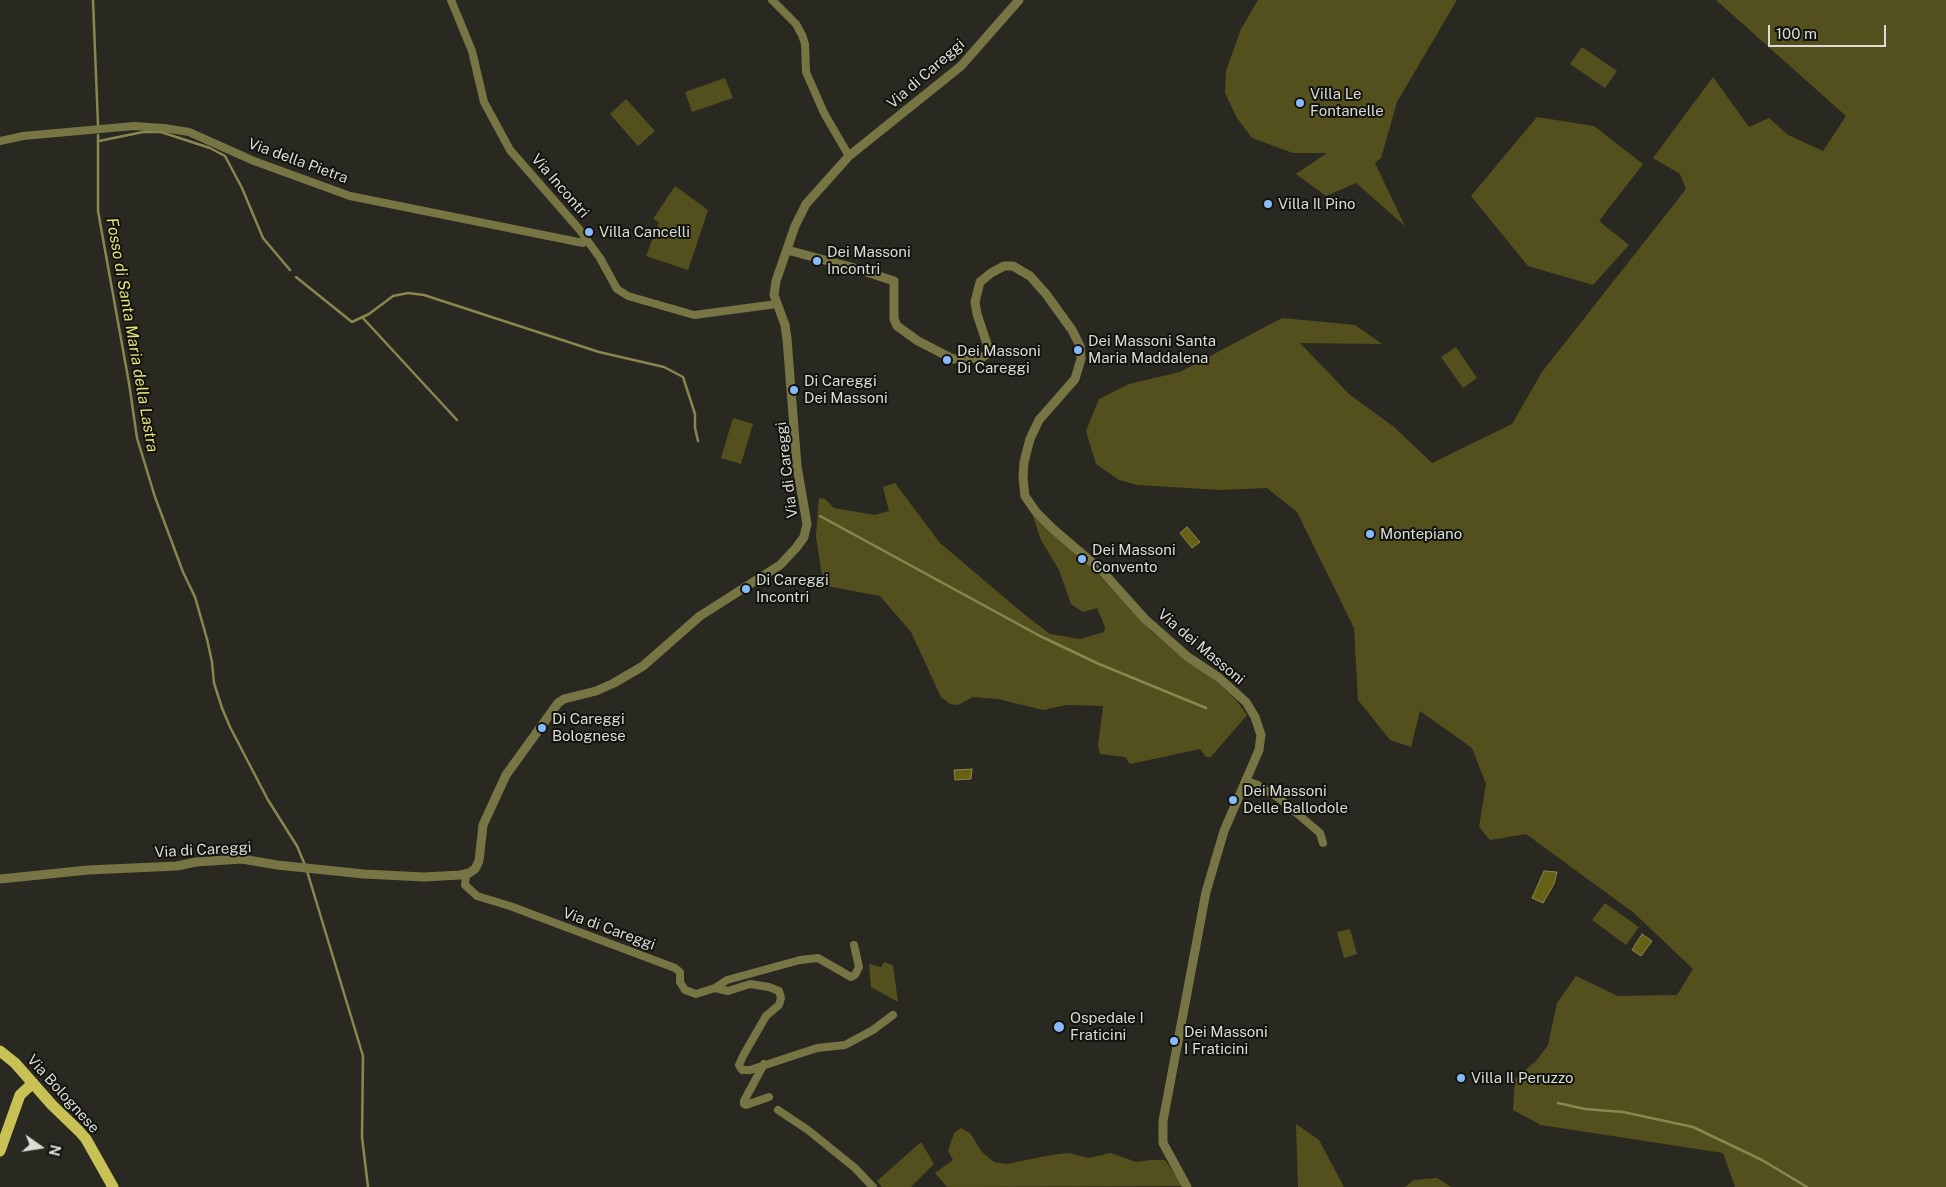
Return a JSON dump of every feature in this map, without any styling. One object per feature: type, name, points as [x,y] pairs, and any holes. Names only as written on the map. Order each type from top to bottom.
[{"type":"main road","name":"Via Bolognese","points":[[0,1051],[15,1063],[86,1139],[113,1187]]},
{"type":"main road","points":[[0,1151],[17,1104],[24,1091],[37,1087]]},
{"type":"street","name":"Via Incontri","points":[[451,0],[472,51],[484,102],[510,150],[578,229],[600,258],[617,288],[628,296],[694,315],[777,304]]},
{"type":"street","points":[[772,0],[796,24],[802,35],[805,44],[806,72],[824,113],[849,156]]},
{"type":"street","name":"Via di Careggi","points":[[0,879],[88,870],[177,866],[196,862],[242,859],[276,866],[364,874],[446,878],[466,874],[475,869],[479,861],[483,825],[506,775],[558,703],[564,699],[614,683],[643,666],[700,616],[780,564],[804,537],[807,524],[798,466],[787,339],[785,325],[774,295],[776,281],[795,226],[806,204],[849,156],[961,66],[1019,0]]},
{"type":"street","name":"Via della Pietra","points":[[0,141],[23,136],[134,126],[172,129],[189,132],[254,161],[350,196],[583,243],[586,241]]},
{"type":"street","name":"Via dei Massoni","points":[[787,250],[851,267],[894,282],[894,319],[897,326],[918,341],[953,359],[981,358],[988,353],[989,348],[977,314],[975,302],[980,282],[1004,266],[1013,266],[1030,276],[1046,294],[1072,330],[1080,346],[1081,359],[1076,379],[1039,420],[1030,439],[1023,470],[1025,496],[1036,512],[1101,570],[1145,619],[1188,656],[1218,677],[1246,702],[1255,717],[1261,735],[1259,750],[1224,831],[1206,892],[1163,1121],[1163,1143],[1187,1187]]},
{"type":"street","points":[[1247,781],[1280,798],[1320,833],[1323,843]]},
{"type":"street","name":"Via di Careggi","points":[[466,874],[464,885],[477,896],[510,906],[675,968],[680,972],[680,982],[685,990],[696,994],[715,988],[728,980],[800,960],[818,958],[851,977],[855,975],[859,967],[854,945]]},
{"type":"street","name":"Via di Careggi","points":[[715,988],[728,991],[750,984],[769,987],[779,991],[781,998],[779,1005],[766,1016],[742,1056],[739,1065],[742,1070],[750,1070],[817,1048],[845,1045],[873,1030],[893,1015]]},
{"type":"street","points":[[764,1064],[744,1104],[746,1105],[769,1097]]},
{"type":"street","points":[[778,1110],[808,1130],[874,1187]]},
{"type":"shaded area","points":[[1258,0],[1457,0],[1397,102],[1381,158],[1375,163],[1405,226],[1356,183],[1326,196],[1296,174],[1327,153],[1293,153],[1252,138],[1237,118],[1225,93],[1226,71],[1241,29]]},
{"type":"shaded area","points":[[1716,0],[1946,0],[1946,1187],[1735,1187],[1723,1153],[1541,1125],[1513,1110],[1515,1079],[1536,1061],[1548,1045],[1557,1003],[1576,976],[1618,996],[1677,995],[1693,969],[1634,913],[1526,834],[1490,840],[1479,827],[1486,784],[1472,748],[1420,711],[1411,747],[1390,740],[1358,700],[1354,628],[1297,512],[1267,488],[1221,490],[1137,485],[1119,480],[1096,464],[1086,431],[1099,399],[1129,384],[1180,372],[1282,318],[1355,325],[1382,344],[1300,343],[1349,394],[1394,427],[1432,463],[1512,424],[1542,372],[1686,189],[1680,174],[1653,158],[1713,77],[1749,127],[1769,118],[1788,135],[1823,151],[1846,116]]},
{"type":"shaded area","points":[[1582,47],[1617,71],[1605,88],[1570,64]]},
{"type":"shaded area","points":[[725,78],[733,98],[692,112],[685,92]]},
{"type":"shaded area","points":[[626,99],[655,131],[638,146],[610,114]]},
{"type":"shaded area","points":[[1537,117],[1594,126],[1643,164],[1599,221],[1629,245],[1593,285],[1528,266],[1471,196]]},
{"type":"shaded area","points":[[675,186],[708,210],[688,270],[646,256],[659,222],[653,219]]},
{"type":"shaded area","points":[[1456,347],[1477,378],[1463,388],[1441,357]]},
{"type":"shaded area","points":[[733,418],[753,424],[741,464],[721,458]]},
{"type":"shaded area","points":[[895,483],[940,543],[1050,634],[1080,639],[1104,632],[1105,627],[1097,608],[1083,612],[1071,604],[1059,570],[1041,540],[1033,516],[1035,517],[1097,573],[1152,632],[1212,678],[1236,700],[1247,715],[1211,757],[1206,757],[1200,749],[1130,764],[1125,757],[1100,754],[1098,746],[1103,706],[1067,705],[1043,710],[998,699],[973,697],[958,705],[950,704],[941,697],[911,632],[880,596],[827,586],[821,570],[816,536],[819,498],[825,499],[834,508],[875,515],[889,511],[883,487]]},
{"type":"shaded area","points":[[1187,527],[1200,542],[1192,548],[1180,533]]},
{"type":"shaded area","points":[[972,769],[971,779],[955,780],[954,770]]},
{"type":"shaded area","points":[[1544,871],[1557,872],[1554,884],[1543,903],[1532,898]]},
{"type":"shaded area","points":[[1605,903],[1639,927],[1626,945],[1592,920]]},
{"type":"shaded area","points":[[1350,929],[1357,954],[1344,958],[1337,932]]},
{"type":"shaded area","points":[[1642,934],[1652,941],[1641,956],[1632,950]]},
{"type":"shaded area","points":[[884,962],[893,965],[898,1002],[871,987],[869,964],[881,967]]},
{"type":"shaded area","points":[[1296,1124],[1319,1140],[1344,1187],[1298,1187]]},
{"type":"shaded area","points":[[961,1128],[970,1133],[982,1152],[994,1162],[1007,1164],[1069,1153],[1088,1158],[1111,1153],[1136,1162],[1165,1160],[1183,1186],[947,1187],[935,1173],[953,1160],[948,1151],[954,1133]]},
{"type":"shaded area","points":[[921,1142],[934,1164],[911,1187],[882,1187],[877,1181]]},
{"type":"shaded area","points":[[1437,1178],[1451,1187],[1405,1187],[1414,1180]]},
{"type":"waterway","name":"Fosso di Santa Maria della Lastra","points":[[93,0],[98,125]]},
{"type":"waterway","points":[[99,141],[143,132],[161,132],[210,148],[225,156],[242,188],[263,238],[290,270]]},
{"type":"waterway","name":"Fosso di Santa Maria della Lastra","points":[[98,135],[98,211],[137,438],[155,497],[183,572],[195,597],[207,639],[214,683],[222,708],[268,800],[297,846],[305,865]]},
{"type":"waterway","points":[[296,277],[352,322],[369,314],[393,296],[408,293],[424,295],[599,352],[664,367],[683,377],[695,414],[695,428],[698,441]]},
{"type":"waterway","points":[[362,317],[457,420]]},
{"type":"waterway","points":[[820,516],[1040,636],[1099,664],[1206,708]]},
{"type":"waterway","name":"Fosso di Santa Maria della Lastra","points":[[307,871],[363,1056],[362,1137],[368,1187]]},
{"type":"waterway","points":[[1558,1103],[1585,1109],[1623,1112],[1693,1127],[1762,1160],[1807,1187]]},
{"type":"place","name":"Villa Le Fontanelle","points":[[1300,103]]},
{"type":"place","name":"Villa Il Pino","points":[[1268,204]]},
{"type":"place","name":"Villa Cancelli","points":[[589,232]]},
{"type":"place","name":"Dei Massoni Incontri","points":[[817,261]]},
{"type":"place","name":"Dei Massoni Santa Maria Maddalena","points":[[1078,350]]},
{"type":"place","name":"Dei Massoni Di Careggi","points":[[947,360]]},
{"type":"place","name":"Di Careggi Dei Massoni","points":[[794,390]]},
{"type":"place","name":"Montepiano","points":[[1370,534]]},
{"type":"place","name":"Dei Massoni Convento","points":[[1082,559]]},
{"type":"place","name":"Di Careggi Incontri","points":[[746,589]]},
{"type":"place","name":"Di Careggi Bolognese","points":[[542,728]]},
{"type":"place","name":"Dei Massoni Delle Ballodole","points":[[1233,800]]},
{"type":"place","name":"Ospedale I Fraticini","points":[[1059,1027]]},
{"type":"place","name":"Dei Massoni I Fraticini","points":[[1174,1041]]},
{"type":"place","name":"Villa Il Peruzzo","points":[[1461,1078]]}]
